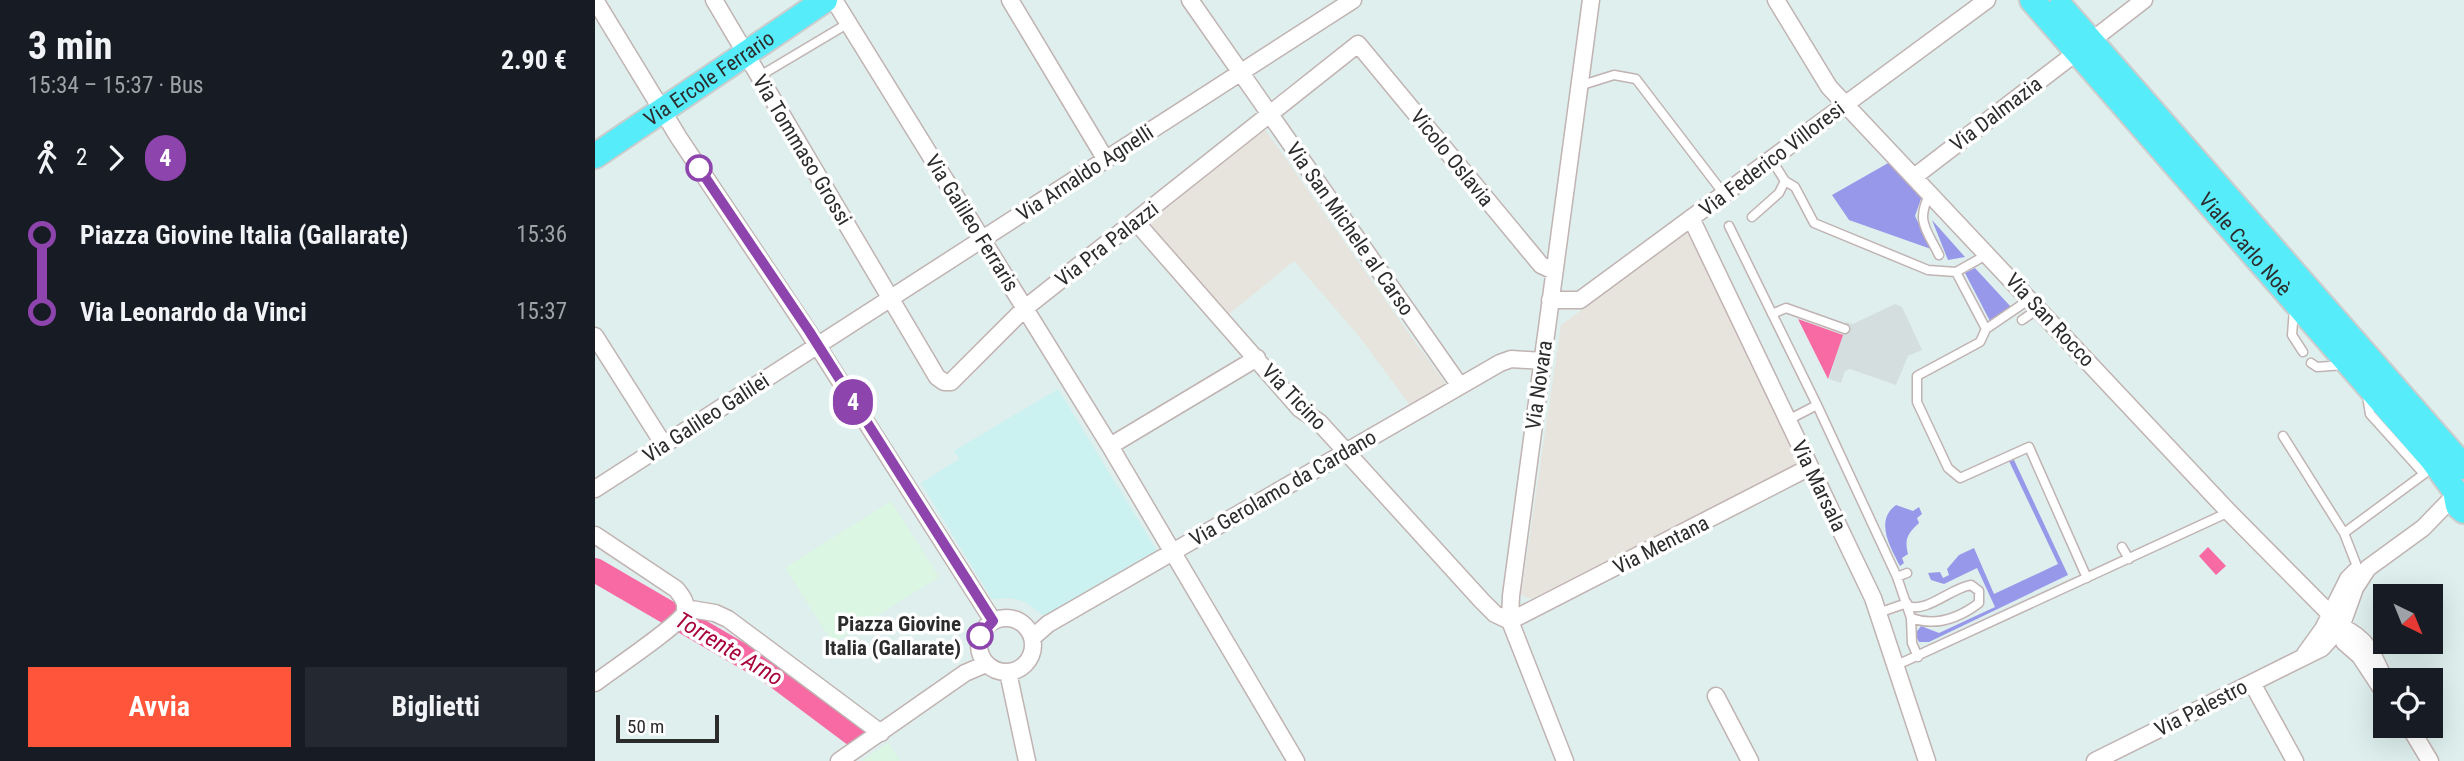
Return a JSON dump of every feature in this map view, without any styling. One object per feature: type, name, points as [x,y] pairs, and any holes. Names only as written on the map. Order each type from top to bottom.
[{"type":"main road","name":"Via Ercole Ferrario","points":[[595,156],[825,0]]},
{"type":"main road","name":"Viale Carlo Noè","points":[[2032,0],[2084,47],[2464,467]]},
{"type":"main road","name":"Viale Carlo Noè","points":[[2055,0],[2084,47],[2294,302],[2431,458],[2460,497]]},
{"type":"street","points":[[595,0],[662,110],[993,621]]},
{"type":"street","name":"Via Tommaso Grossi","points":[[715,0],[758,77],[891,298]]},
{"type":"street","name":"Via Galileo Ferraris","points":[[834,0],[1110,446],[1296,761]]},
{"type":"street","points":[[1010,0],[1106,160]]},
{"type":"street","name":"Via San Michele al Carso","points":[[1191,0],[1460,386]]},
{"type":"street","name":"Via Arnaldo Agnelli","points":[[817,346],[1353,0]]},
{"type":"street","name":"Via Novara","points":[[1565,761],[1510,621],[1511,596],[1591,0]]},
{"type":"street","name":"Via San Rocco","points":[[1776,0],[1829,87],[2229,512],[2341,627],[2355,633],[2371,649],[2379,668]]},
{"type":"street","name":"Via Federico Villoresi","points":[[1551,300],[1580,300],[1987,0]]},
{"type":"street","name":"Via Dalmazia","points":[[1914,177],[2144,0]]},
{"type":"street","name":"Vicolo Oslavia","points":[[1352,47],[1358,44],[1364,48],[1475,188],[1541,265],[1554,271]]},
{"type":"street","name":"Via Pra Palazzi","points":[[891,298],[937,377],[944,382],[951,382],[1024,309],[1352,47]]},
{"type":"street","name":"Via Marsala","points":[[1691,218],[1878,614],[1927,761]]},
{"type":"street","name":"Via Ticino","points":[[1136,222],[1300,409],[1319,422],[1482,601],[1495,614],[1510,621]]},
{"type":"street","points":[[595,336],[664,445]]},
{"type":"street","name":"Via Galileo Galilei","points":[[595,489],[817,346]]},
{"type":"street","points":[[1110,446],[1257,358]]},
{"type":"street","name":"Via Gerolamo da Cardano","points":[[1032,638],[1048,624],[1460,386],[1511,359],[1542,361]]},
{"type":"street","name":"Via Mentana","points":[[1510,621],[1810,467]]},
{"type":"street","name":"Via Palestro","points":[[2305,654],[2330,614],[2347,579],[2423,528],[2460,497]]},
{"type":"street","points":[[595,535],[676,589],[685,601],[685,612]]},
{"type":"street","name":"Via Palestro","points":[[2095,761],[2113,757],[2305,654],[2322,648],[2341,627],[2363,569]]},
{"type":"street","points":[[1482,601],[1511,596]]},
{"type":"street","points":[[595,683],[685,612],[715,613],[728,619],[880,733]]},
{"type":"street","points":[[1012,619],[1021,622],[1032,638],[1028,660],[1008,672],[986,664],[981,656],[980,636],[993,621],[1012,619]]},
{"type":"street","name":"Via San Rocco","points":[[2341,627],[2344,642],[2360,656],[2373,676]]},
{"type":"street","points":[[839,761],[965,673],[986,664]]},
{"type":"street","points":[[1008,672],[1027,761]]},
{"type":"street","points":[[2252,683],[2295,761]]},
{"type":"street","points":[[1716,696],[1750,761]]},
{"type":"street","points":[[2416,738],[2430,761]]},
{"type":"lane","points":[[758,77],[847,24]]},
{"type":"lane","points":[[1579,86],[1614,75],[1636,79],[1724,194]]},
{"type":"lane","points":[[1771,159],[1785,181],[1795,187],[1814,223],[1928,270],[1956,272],[1988,254]]},
{"type":"lane","points":[[1752,216],[1779,193],[1785,181]]},
{"type":"lane","points":[[1931,194],[1921,210],[1923,221],[1939,255]]},
{"type":"lane","points":[[1729,226],[1818,405],[1897,577],[1908,605],[1912,643],[1918,657]]},
{"type":"lane","points":[[1956,272],[1986,329]]},
{"type":"lane","points":[[2294,302],[2292,335],[2303,352]]},
{"type":"lane","points":[[2022,320],[2034,304]]},
{"type":"lane","points":[[2034,304],[1986,329],[1980,342],[1917,376],[1917,402],[1948,468],[1959,478],[2029,447],[2087,578]]},
{"type":"lane","points":[[1772,314],[1786,308],[1845,329]]},
{"type":"lane","points":[[2311,363],[2317,367],[2349,365]]},
{"type":"lane","points":[[2344,533],[2424,474],[2370,414],[2365,383]]},
{"type":"lane","points":[[1788,420],[1818,405]]},
{"type":"lane","points":[[2283,436],[2344,533],[2363,569]]},
{"type":"lane","points":[[1897,665],[2229,512]]},
{"type":"lane","points":[[2122,547],[2129,559]]},
{"type":"lane","points":[[1897,577],[1907,573]]},
{"type":"lane","points":[[1878,614],[1908,605],[1922,607],[1961,586],[1971,584],[1979,592],[1979,603],[1950,620],[1933,623],[1911,618]]},
{"type":"lane","points":[[851,761],[986,664]]},
{"type":"shaded area","points":[[1264,128],[1446,384],[1410,405],[1358,335],[1294,261],[1229,314],[1151,228],[1152,217]]},
{"type":"shaded area","points":[[1890,162],[1922,196],[1915,216],[1931,249],[1849,220],[1832,195]]},
{"type":"shaded area","points":[[1932,220],[1965,257],[1948,260]]},
{"type":"shaded area","points":[[1688,232],[1799,463],[1534,600],[1521,595],[1561,325]]},
{"type":"shaded area","points":[[1975,268],[2011,307],[1990,321],[1965,273]]},
{"type":"shaded area","points":[[1895,304],[1902,307],[1922,350],[1908,356],[1896,385],[1850,369],[1845,371],[1841,383],[1829,379],[1846,322],[1853,324]]},
{"type":"shaded area","points":[[1798,319],[1843,335],[1828,379]]},
{"type":"shaded area","points":[[1058,389],[1157,551],[1044,616],[1025,602],[1011,598],[992,599],[921,483],[959,459],[954,451]]},
{"type":"shaded area","points":[[2014,460],[2068,575],[1929,642],[1919,642],[1915,634],[1921,626],[1939,633],[1995,607],[1977,568],[1944,584],[1931,580],[1928,573],[1940,572],[1943,578],[1949,575],[1947,569],[1959,555],[1974,548],[1994,594],[2058,564],[2009,461]]},
{"type":"shaded area","points":[[891,501],[939,577],[833,643],[785,568]]},
{"type":"shaded area","points":[[1896,505],[1913,511],[1919,507],[1922,514],[1917,518],[1919,523],[1908,537],[1908,554],[1902,558],[1904,563],[1900,566],[1885,527],[1889,511]]},
{"type":"shaded area","points":[[2208,547],[2226,566],[2216,575],[2199,556]]},
{"type":"shaded area","points":[[888,743],[900,761],[862,761]]},
{"type":"waterway","name":"Torrente Arno","points":[[595,570],[769,671],[857,737]]},
{"type":"bus line","name":"4","points":[[699,168],[809,331],[993,621],[980,636]]},
{"type":"place","name":"Piazza Giovine Italia (Gallarate)","points":[[980,636]]}]
